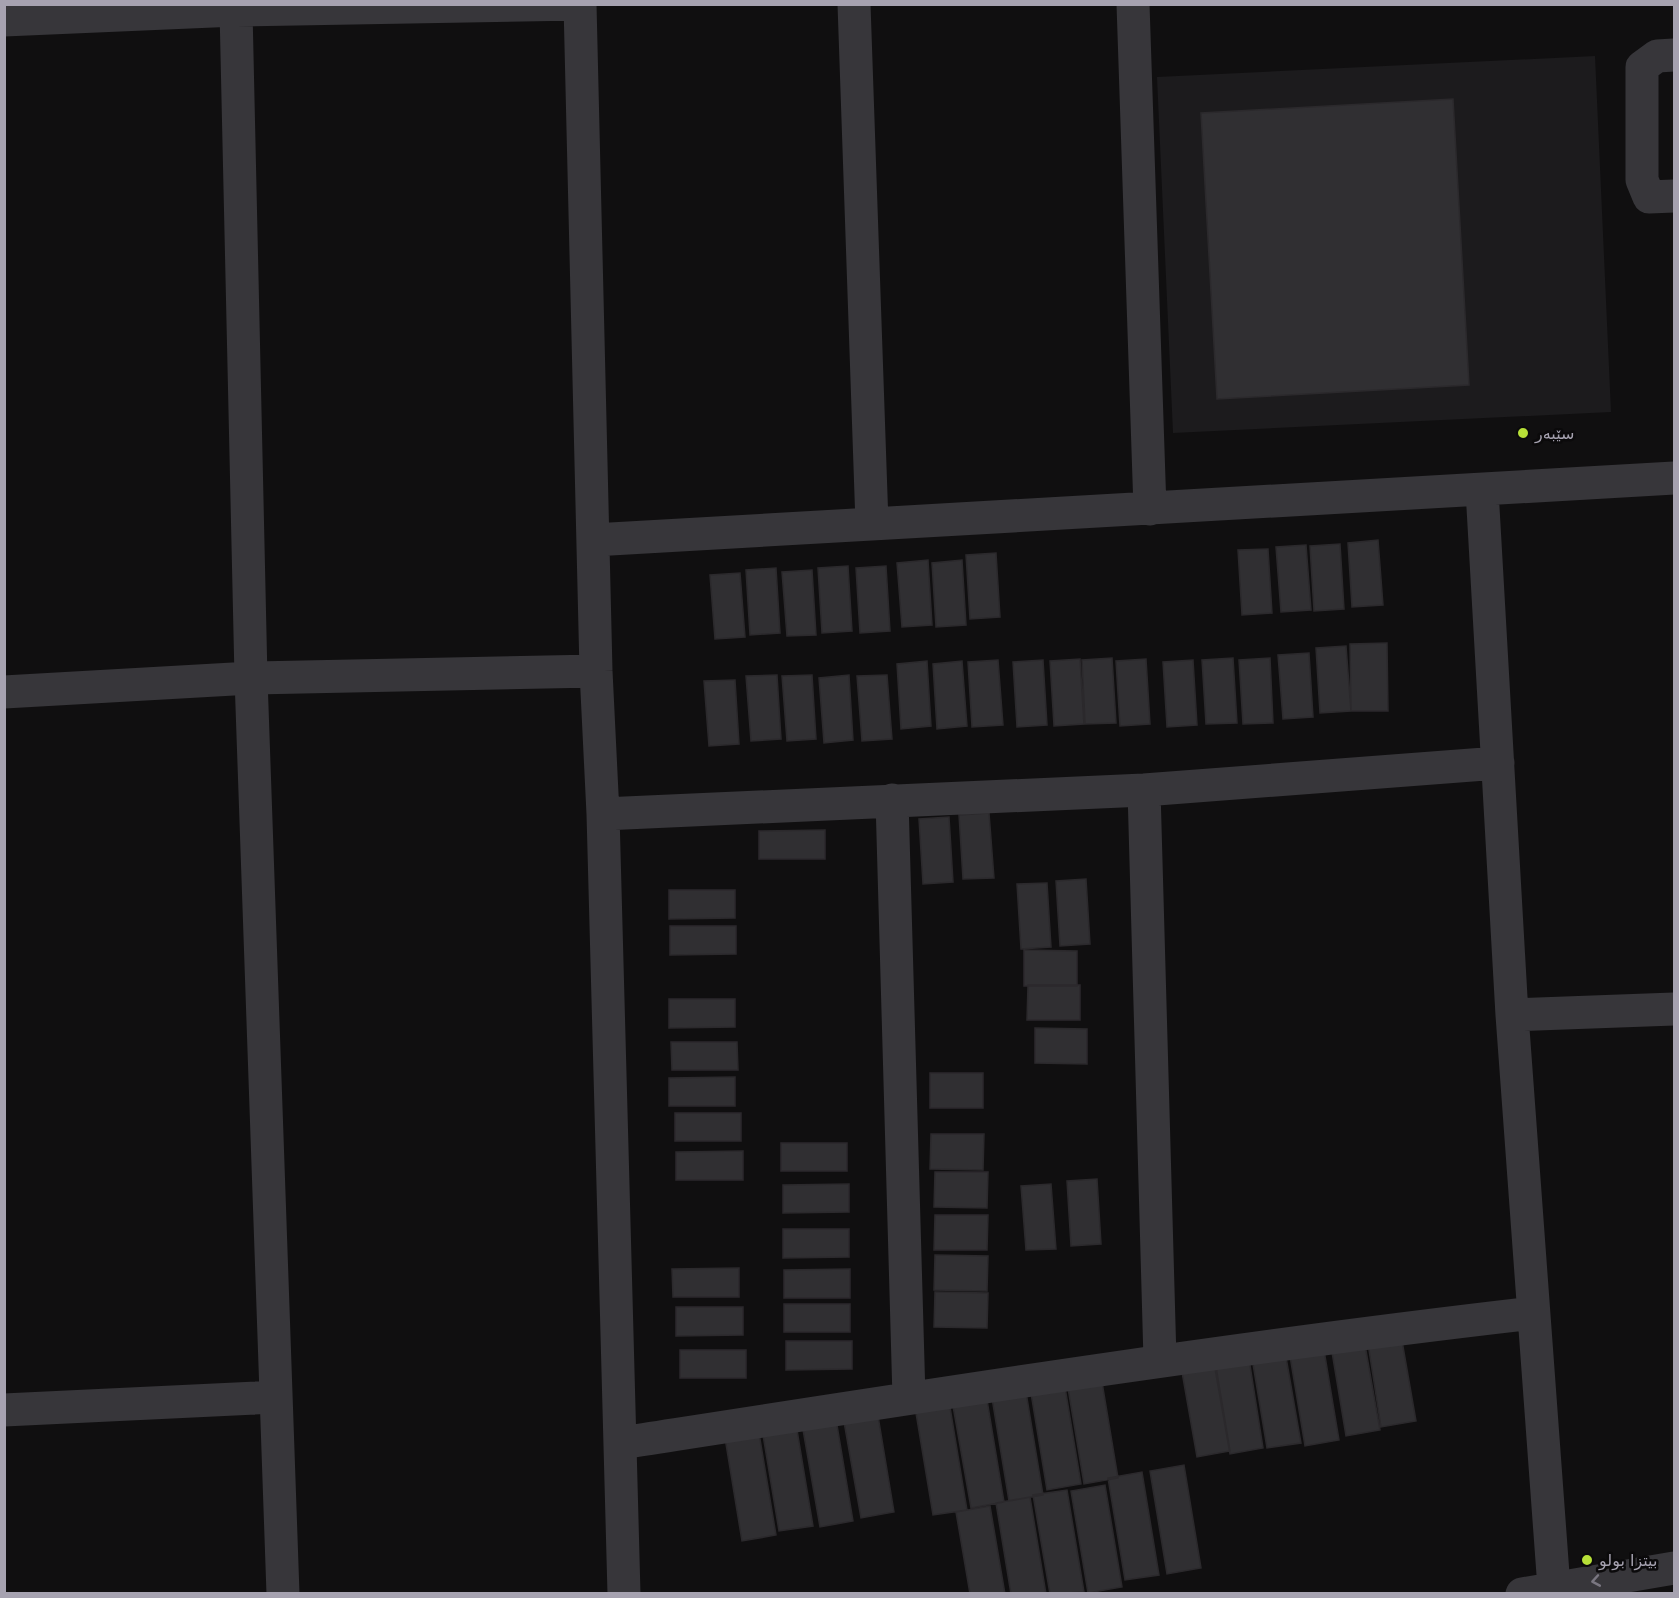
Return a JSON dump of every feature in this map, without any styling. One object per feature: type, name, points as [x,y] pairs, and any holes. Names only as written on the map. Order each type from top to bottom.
[{"type":"street","points":[[4,20],[236,10],[580,4],[593,540],[603,814],[624,1593]]},
{"type":"street","points":[[854,4],[872,524]]},
{"type":"street","points":[[1132,4],[1150,509]]},
{"type":"street","points":[[236,10],[251,678],[283,1593]]},
{"type":"street","points":[[1674,55],[1657,56],[1642,67],[1642,180],[1649,197],[1674,196]]},
{"type":"street","points":[[593,540],[1674,478]]},
{"type":"street","points":[[1482,490],[1512,1015],[1554,1588]]},
{"type":"street","points":[[4,692],[251,678],[597,671]]},
{"type":"street","points":[[603,814],[1144,790],[1498,764]]},
{"type":"street","points":[[1144,790],[1160,1360]]},
{"type":"street","points":[[892,800],[909,1398]]},
{"type":"street","points":[[1512,1015],[1674,1009]]},
{"type":"street","points":[[621,1443],[1160,1360],[1533,1313]]},
{"type":"street","points":[[4,1410],[276,1397]]},
{"type":"street","points":[[1522,1593],[1674,1568]]},
{"type":"shaded area","points":[[1595,56],[1611,412],[1173,433],[1157,77]]},
{"type":"building","points":[[1453,99],[1469,385],[1217,399],[1201,113]]},
{"type":"building","points":[[1378,540],[1383,605],[1352,607],[1348,543]]},
{"type":"building","points":[[1340,544],[1344,609],[1314,611],[1310,546]]},
{"type":"building","points":[[1306,545],[1311,610],[1281,612],[1276,547]]},
{"type":"building","points":[[1268,549],[1272,613],[1242,615],[1238,550]]},
{"type":"building","points":[[996,553],[1000,617],[970,619],[966,555]]},
{"type":"building","points":[[928,560],[932,625],[902,627],[897,563]]},
{"type":"building","points":[[962,560],[966,625],[936,627],[932,563]]},
{"type":"building","points":[[848,566],[852,631],[822,633],[818,568]]},
{"type":"building","points":[[886,566],[890,631],[860,633],[856,568]]},
{"type":"building","points":[[776,568],[780,633],[750,635],[746,570]]},
{"type":"building","points":[[812,570],[816,635],[787,636],[782,572]]},
{"type":"building","points":[[740,573],[745,637],[715,639],[710,575]]},
{"type":"building","points":[[1387,643],[1388,711],[1351,711],[1350,644]]},
{"type":"building","points":[[1346,646],[1351,711],[1320,713],[1316,648]]},
{"type":"building","points":[[1309,653],[1313,717],[1283,719],[1278,655]]},
{"type":"building","points":[[1112,658],[1116,723],[1085,724],[1082,660]]},
{"type":"building","points":[[1233,658],[1237,723],[1206,724],[1202,660]]},
{"type":"building","points":[[1270,658],[1273,723],[1243,724],[1239,660]]},
{"type":"building","points":[[1080,659],[1084,724],[1054,726],[1050,661]]},
{"type":"building","points":[[1146,659],[1150,724],[1120,726],[1116,661]]},
{"type":"building","points":[[998,660],[1003,725],[972,727],[968,662]]},
{"type":"building","points":[[1043,660],[1047,725],[1017,727],[1013,662]]},
{"type":"building","points":[[1193,660],[1197,725],[1167,727],[1163,662]]},
{"type":"building","points":[[927,661],[931,726],[901,729],[897,664]]},
{"type":"building","points":[[962,661],[967,726],[937,729],[933,664]]},
{"type":"building","points":[[777,675],[781,739],[751,741],[746,676]]},
{"type":"building","points":[[812,675],[816,739],[787,741],[782,676]]},
{"type":"building","points":[[849,675],[853,740],[824,743],[819,678]]},
{"type":"building","points":[[887,675],[892,739],[862,741],[857,676]]},
{"type":"building","points":[[735,680],[739,744],[709,746],[704,681]]},
{"type":"building","points":[[989,813],[994,878],[963,879],[959,815]]},
{"type":"building","points":[[949,817],[953,882],[923,884],[919,819]]},
{"type":"building","points":[[825,830],[825,859],[759,859],[759,831]]},
{"type":"building","points":[[1086,879],[1090,944],[1060,946],[1056,881]]},
{"type":"building","points":[[1047,883],[1051,947],[1021,949],[1017,884]]},
{"type":"building","points":[[669,890],[735,890],[735,918],[669,919]]},
{"type":"building","points":[[670,926],[736,926],[736,954],[670,955]]},
{"type":"building","points":[[1024,950],[1077,951],[1077,986],[1024,986]]},
{"type":"building","points":[[1028,985],[1080,985],[1080,1020],[1027,1020]]},
{"type":"building","points":[[669,999],[735,999],[735,1027],[669,1028]]},
{"type":"building","points":[[1035,1028],[1087,1029],[1087,1064],[1035,1063]]},
{"type":"building","points":[[671,1042],[737,1042],[738,1070],[672,1070]]},
{"type":"building","points":[[930,1073],[983,1073],[983,1108],[930,1108]]},
{"type":"building","points":[[735,1077],[735,1106],[669,1106],[669,1078]]},
{"type":"building","points":[[675,1113],[741,1113],[741,1141],[675,1141]]},
{"type":"building","points":[[931,1134],[984,1134],[983,1170],[930,1169]]},
{"type":"building","points":[[781,1143],[847,1143],[847,1171],[781,1171]]},
{"type":"building","points":[[743,1151],[743,1180],[676,1180],[676,1152]]},
{"type":"building","points":[[935,1172],[988,1172],[987,1208],[934,1207]]},
{"type":"building","points":[[1097,1179],[1101,1244],[1071,1246],[1067,1181]]},
{"type":"building","points":[[849,1184],[849,1212],[783,1213],[783,1185]]},
{"type":"building","points":[[1051,1184],[1056,1249],[1026,1250],[1021,1186]]},
{"type":"building","points":[[935,1215],[988,1215],[987,1250],[934,1250]]},
{"type":"building","points":[[783,1229],[849,1229],[849,1257],[783,1258]]},
{"type":"building","points":[[935,1255],[988,1256],[987,1291],[934,1290]]},
{"type":"building","points":[[739,1268],[739,1297],[673,1297],[672,1269]]},
{"type":"building","points":[[850,1269],[850,1298],[784,1298],[784,1270]]},
{"type":"building","points":[[935,1292],[988,1293],[987,1328],[934,1327]]},
{"type":"building","points":[[784,1304],[850,1304],[850,1332],[784,1332]]},
{"type":"building","points":[[676,1307],[743,1307],[743,1335],[676,1336]]},
{"type":"building","points":[[1398,1318],[1416,1421],[1381,1427],[1365,1324]]},
{"type":"building","points":[[1362,1328],[1380,1430],[1346,1436],[1329,1334]]},
{"type":"building","points":[[1322,1338],[1339,1440],[1305,1446],[1288,1344]]},
{"type":"building","points":[[1283,1340],[1301,1443],[1267,1448],[1250,1346]]},
{"type":"building","points":[[786,1341],[852,1341],[852,1369],[786,1370]]},
{"type":"building","points":[[1247,1346],[1263,1448],[1230,1454],[1212,1351]]},
{"type":"building","points":[[1213,1349],[1230,1451],[1197,1457],[1179,1355]]},
{"type":"building","points":[[680,1350],[746,1350],[746,1378],[680,1378]]},
{"type":"building","points":[[1101,1376],[1118,1478],[1084,1484],[1067,1382]]},
{"type":"building","points":[[1064,1381],[1081,1484],[1047,1490],[1030,1387]]},
{"type":"building","points":[[1026,1392],[1043,1495],[1009,1501],[992,1398]]},
{"type":"building","points":[[987,1400],[1004,1502],[971,1508],[953,1406]]},
{"type":"building","points":[[950,1407],[967,1510],[933,1515],[916,1413]]},
{"type":"building","points":[[877,1410],[894,1512],[861,1518],[843,1416]]},
{"type":"building","points":[[836,1419],[853,1521],[820,1527],[802,1424]]},
{"type":"building","points":[[796,1424],[813,1526],[779,1531],[762,1429]]},
{"type":"building","points":[[759,1433],[776,1535],[742,1541],[725,1438]]},
{"type":"building","points":[[1184,1465],[1201,1568],[1167,1574],[1150,1471]]},
{"type":"building","points":[[1142,1472],[1159,1575],[1125,1580],[1108,1478]]},
{"type":"building","points":[[1105,1485],[1122,1587],[1088,1593],[1071,1491]]},
{"type":"building","points":[[1067,1490],[1084,1592],[1050,1594],[1033,1495]]},
{"type":"building","points":[[1030,1497],[1046,1594],[1011,1594],[996,1503]]},
{"type":"building","points":[[990,1506],[1005,1594],[970,1594],[956,1512]]},
{"type":"place","name":"سێبەر","points":[[1523,433]]},
{"type":"place","name":"بيتزا بولو","points":[[1587,1560]]}]
